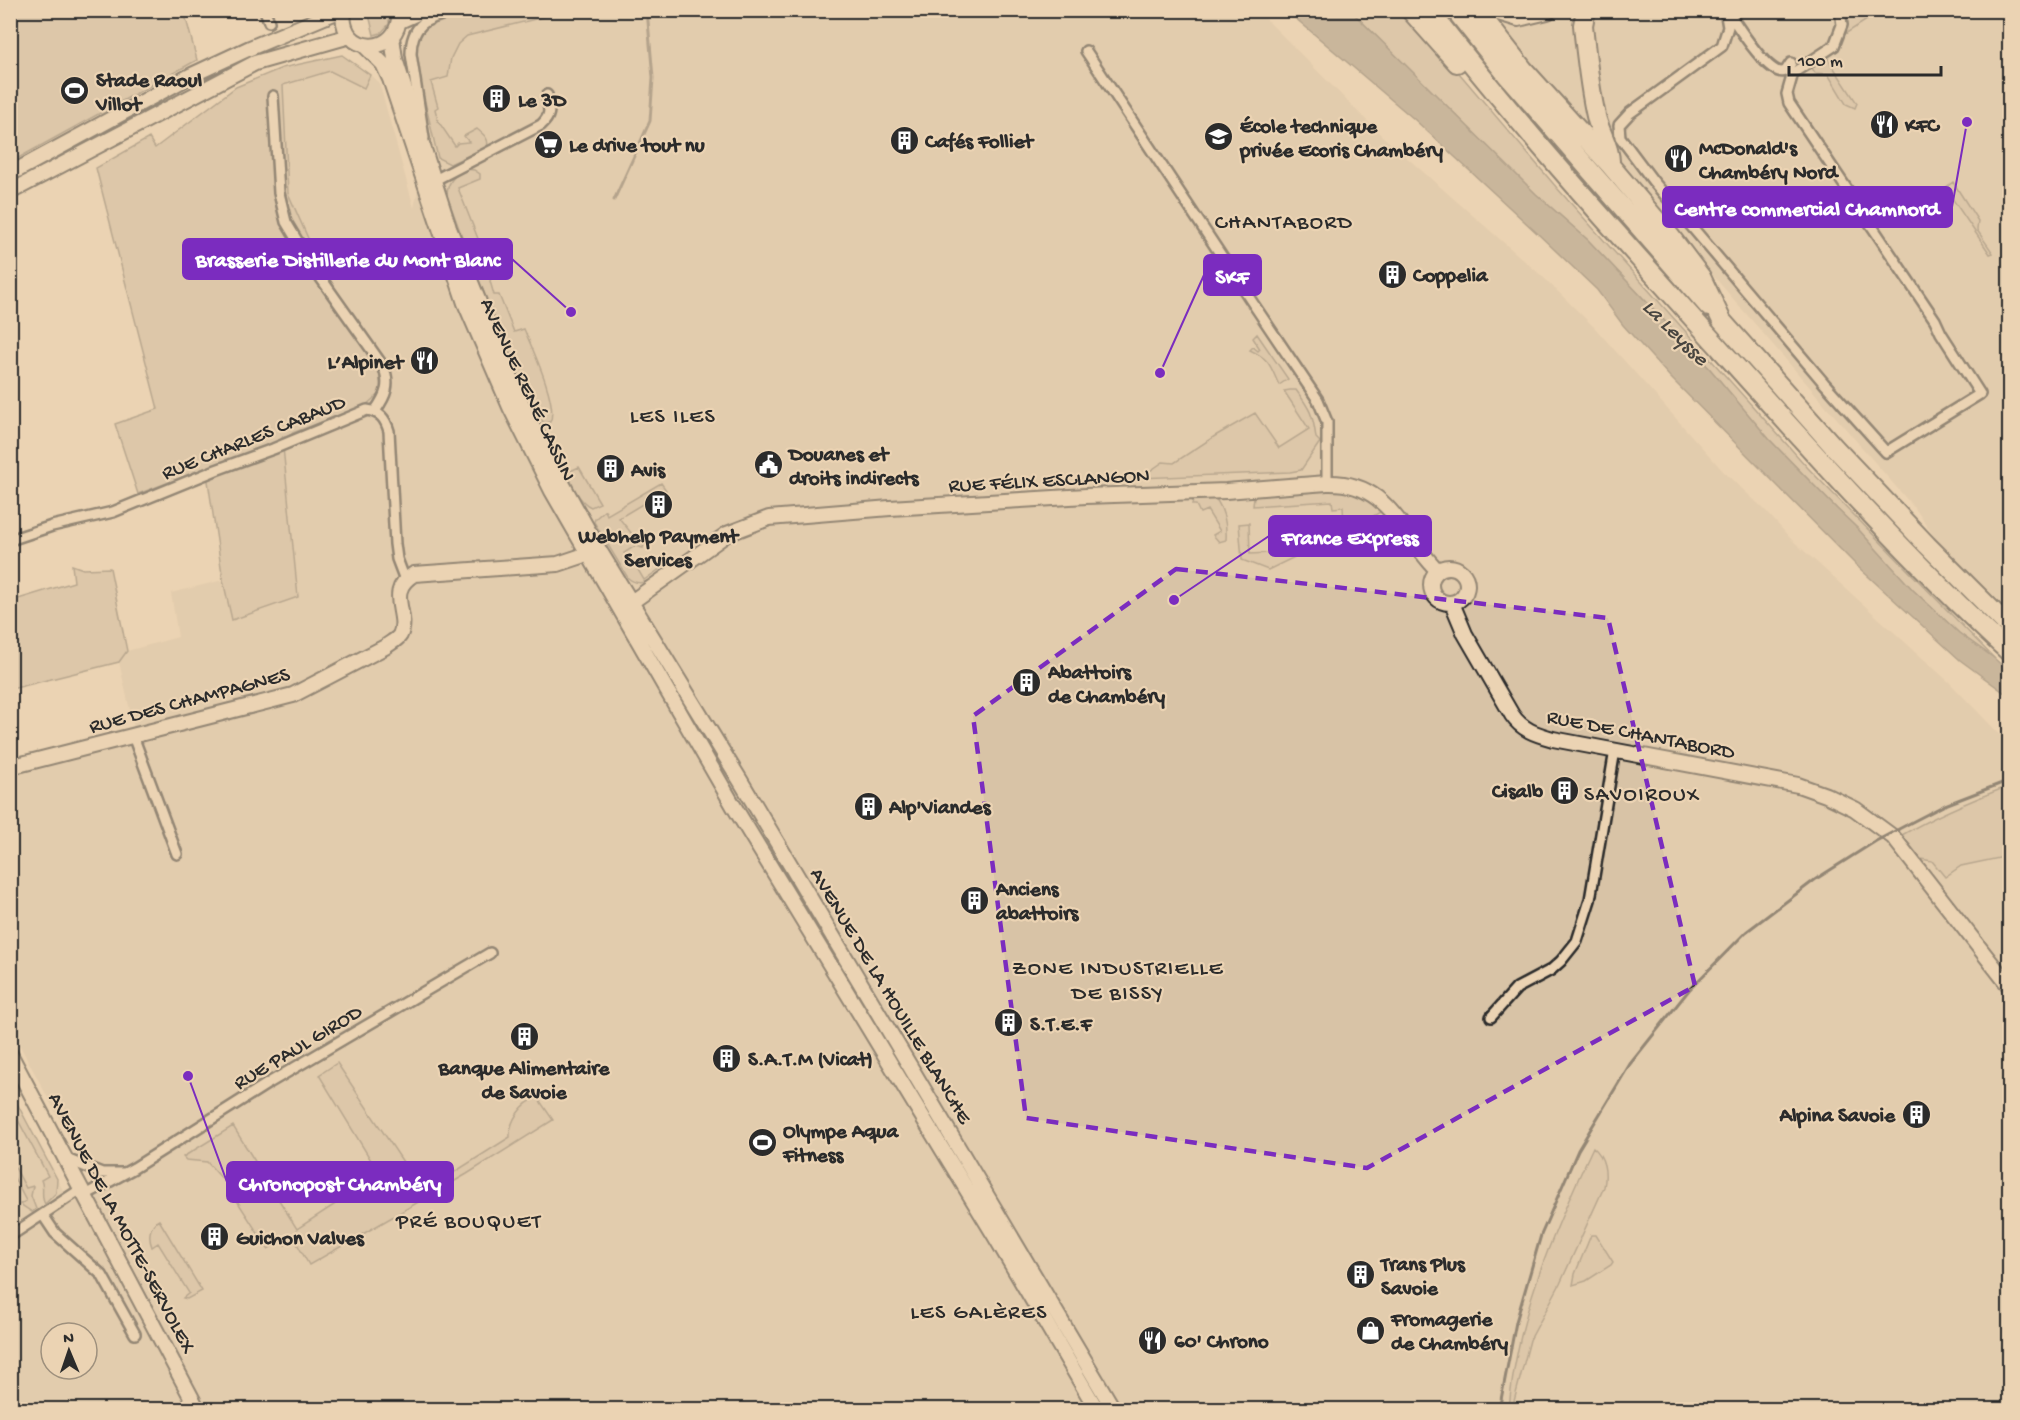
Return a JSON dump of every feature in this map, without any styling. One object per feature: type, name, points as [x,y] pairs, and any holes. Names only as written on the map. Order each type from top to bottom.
[{"type":"highway","points":[[1410,10],[1445,51],[1534,140]]},
{"type":"highway","points":[[1429,10],[1534,140],[1850,493],[1930,577],[2010,653]]},
{"type":"highway","points":[[1455,10],[1514,83],[1835,448],[1926,545],[2010,628]]},
{"type":"highway","points":[[1477,10],[1524,70],[1610,165],[1670,236],[1701,277],[1722,321]]},
{"type":"highway","points":[[1495,10],[1527,16],[1547,10]]},
{"type":"highway","points":[[1586,10],[1583,25],[1591,91],[1596,117],[1610,153],[1610,165]]},
{"type":"main road","points":[[10,174],[192,75],[342,10],[345,28],[350,36],[255,63],[10,192]]},
{"type":"main road","points":[[365,46],[385,43],[392,37],[399,16],[424,10]]},
{"type":"main road","name":"AVENUE RENÉ CASSIN","points":[[350,36],[365,46],[383,64],[429,183],[456,280],[477,334],[552,491],[626,607]]},
{"type":"main road","name":"AVENUE RENÉ CASSIN","points":[[392,37],[395,59],[424,147],[429,183]]},
{"type":"main road","points":[[1327,483],[1361,488],[1381,499],[1420,552],[1438,571]]},
{"type":"main road","name":"RUE FÉLIX ESCLANGON","points":[[626,607],[727,534],[769,518],[890,508],[1086,496],[1233,491],[1327,483]]},
{"type":"main road","points":[[405,580],[414,574],[422,573],[558,564],[593,553]]},
{"type":"main road","points":[[1454,567],[1466,578],[1467,589],[1458,601],[1452,603],[1441,601],[1432,592],[1431,581],[1438,571],[1454,567]]},
{"type":"main road","name":"RUE DES CHAMPAGNES","points":[[10,767],[293,695],[385,647],[400,634],[402,627],[399,594],[405,580]]},
{"type":"main road","name":"RUE DE CHANTABORD","points":[[1452,603],[1465,634],[1512,715],[1521,726],[1533,733],[1553,739],[1798,785],[1855,809],[1888,833],[2010,987]]},
{"type":"main road","name":"AVENUE DE LA HOUILLE BLANCHE","points":[[626,607],[733,805],[995,1236],[1097,1410]]},
{"type":"main road","name":"AVENUE DE LA HOUILLE BLANCHE","points":[[626,607],[740,780],[1114,1410]]},
{"type":"main road","name":"AVENUE DE LA MOTTE-SERVOLEX","points":[[10,1054],[198,1410]]},
{"type":"street","points":[[266,10],[269,22]]},
{"type":"street","name":"AVENUE RENÉ CASSIN","points":[[424,147],[424,129],[411,54],[411,41],[417,29],[425,21],[458,10]]},
{"type":"street","points":[[1726,10],[1728,27],[1722,46],[1630,113],[1619,125],[1620,137],[1656,185],[1824,383],[1886,452],[1980,394],[1935,320],[1789,103],[1787,94],[1793,73],[1834,46],[1842,25],[1840,10]]},
{"type":"street","points":[[1726,10],[1766,64],[1783,72],[1791,63]]},
{"type":"street","points":[[1086,51],[1318,400],[1327,422],[1327,483]]},
{"type":"street","points":[[429,183],[540,125],[548,118],[547,95]]},
{"type":"street","points":[[273,96],[279,193],[286,222],[313,267],[383,366],[388,384],[385,397],[375,411]]},
{"type":"street","name":"RUE CHARLES CABAUD","points":[[10,540],[52,526],[113,512],[367,410],[375,411],[383,417],[390,431],[395,544],[398,566],[405,580]]},
{"type":"street","points":[[133,736],[177,854]]},
{"type":"street","points":[[1491,1017],[1517,988],[1551,970],[1565,957],[1577,940],[1585,921],[1592,890],[1615,750]]},
{"type":"street","name":"RUE PAUL GIROD","points":[[10,1236],[83,1192],[125,1173],[267,1084],[490,953]]},
{"type":"street","points":[[66,1159],[102,1173],[125,1173]]},
{"type":"street","points":[[44,1215],[55,1233],[102,1275],[135,1334]]},
{"type":"highlighted area","points":[[1176,569],[1608,618],[1695,986],[1367,1168],[1026,1118],[973,716]]},
{"type":"shaded area","points":[[478,10],[568,11],[467,36],[458,44],[451,58],[448,77],[431,82],[438,107],[435,109],[438,121],[455,146],[458,143],[469,142],[464,136],[477,129],[488,144],[487,147],[450,164],[438,158],[415,49],[417,40],[428,26]]},
{"type":"shaded area","name":"Stade Raoul Villot","points":[[10,11],[184,11],[197,60],[11,162]]},
{"type":"shaded area","points":[[368,11],[389,11],[389,24],[381,33],[374,35]]},
{"type":"shaded area","points":[[568,11],[1258,11],[1381,135],[1543,277],[1594,327],[1724,472],[1765,510],[1791,539],[1949,682],[2009,744],[2009,1409],[11,1409],[10,1092],[71,1205],[97,1189],[11,1029],[11,775],[137,741],[119,662],[127,651],[178,637],[171,593],[223,580],[232,620],[298,597],[282,437],[366,405],[381,392],[379,370],[315,254],[288,193],[283,85],[330,71],[364,87],[370,75],[379,82],[414,208],[431,132],[425,69],[455,41],[473,32]]},
{"type":"shaded area","points":[[1287,11],[1351,11],[1536,194],[1588,240],[1710,369],[1769,439],[1858,529],[1913,590],[1959,633],[1994,658],[2009,672],[2009,696],[1960,660],[1857,566],[1670,377],[1623,325],[1597,290],[1537,233],[1414,119]]},
{"type":"shaded area","points":[[1351,11],[1424,11],[1425,33],[1557,188],[1808,468],[1994,658],[1959,633],[1913,590],[1858,529],[1769,439],[1710,369],[1588,240],[1536,194]]},
{"type":"shaded area","points":[[1496,11],[2009,11],[2009,610],[1937,541],[1917,511],[1516,48]]},
{"type":"shaded area","points":[[1843,11],[1865,11],[1870,18],[1845,34],[1846,24]]},
{"type":"shaded area","points":[[342,55],[370,75],[364,88],[330,71],[283,85],[288,193],[315,254],[379,370],[381,392],[366,405],[282,437],[298,597],[232,620],[223,580],[206,468],[138,494],[115,424],[158,409],[96,168],[149,138],[155,148],[236,87],[282,68]]},
{"type":"shaded area","points":[[1828,59],[1857,103],[1855,108],[1846,104],[1828,74],[1815,73],[1812,68]]},
{"type":"shaded area","points":[[466,169],[480,174],[480,179],[458,188],[490,269],[492,277],[490,281],[494,295],[499,295],[514,332],[524,329],[538,362],[551,403],[550,422],[543,422],[524,388],[447,196],[452,180]]},
{"type":"shaded area","points":[[1953,182],[1978,221],[1977,230],[1993,253],[1990,254],[1945,188]]},
{"type":"shaded area","points":[[1257,334],[1288,379],[1279,385],[1266,360],[1250,350],[1253,347],[1258,351],[1260,349],[1253,338]]},
{"type":"shaded area","points":[[1296,390],[1308,407],[1316,438],[1320,442],[1301,470],[1140,478],[1163,462],[1174,463],[1255,413],[1279,448],[1309,429],[1284,391]]},
{"type":"shaded area","points":[[579,467],[600,503],[591,507],[579,497],[571,481],[570,471]]},
{"type":"shaded area","points":[[661,483],[666,490],[619,518],[632,534],[645,541],[643,548],[635,546],[624,553],[630,565],[634,563],[644,580],[667,564],[667,568],[653,578],[638,583],[628,578],[594,522],[605,510],[607,515]]},
{"type":"shaded area","points":[[1345,488],[1360,492],[1382,511],[1348,531],[1268,570],[1242,560],[1239,524],[1249,523],[1250,554],[1304,551],[1305,544],[1313,543],[1338,528],[1338,525],[1344,524],[1343,507],[1333,508],[1332,501],[1253,506],[1254,497],[1257,494]]},
{"type":"shaded area","points":[[1214,496],[1224,517],[1226,528],[1226,540],[1219,542],[1213,535],[1220,531],[1207,510],[1200,513],[1196,505],[1192,505],[1193,500],[1197,497]]},
{"type":"shaded area","points":[[72,565],[83,569],[110,568],[127,651],[119,662],[11,689],[11,567],[13,567],[15,600],[74,582]]},
{"type":"shaded area","points":[[656,648],[886,1038],[884,1040],[858,1006],[649,652]]},
{"type":"shaded area","points":[[2009,786],[2009,856],[1961,866],[1945,877],[1932,861],[1921,859],[1902,835],[1954,808]]},
{"type":"shaded area","points":[[892,1048],[1061,1330],[1055,1327],[889,1049]]},
{"type":"shaded area","points":[[337,1063],[423,1192],[510,1137],[514,1119],[532,1100],[538,1098],[553,1120],[467,1174],[309,1265],[295,1240],[285,1245],[282,1240],[268,1249],[225,1182],[207,1162],[186,1160],[183,1157],[233,1126],[297,1229],[380,1175],[319,1075]]},
{"type":"shaded area","points":[[11,1092],[57,1179],[56,1193],[45,1204],[41,1180],[48,1176],[11,1107]]},
{"type":"shaded area","points":[[1593,1147],[1604,1165],[1604,1187],[1560,1284],[1530,1340],[1512,1409],[1509,1409],[1520,1340],[1539,1275],[1564,1211]]},
{"type":"shaded area","points":[[11,1160],[26,1188],[33,1186],[31,1196],[36,1209],[32,1212],[20,1204],[26,1201],[11,1172]]},
{"type":"shaded area","points":[[159,1220],[202,1291],[187,1299],[183,1298],[189,1293],[158,1243],[152,1247],[150,1232]]},
{"type":"shaded area","points":[[1591,1235],[1596,1235],[1613,1262],[1586,1281],[1573,1285],[1575,1274]]},
{"type":"waterway","points":[[614,200],[650,121],[653,78],[647,10]]},
{"type":"railway","points":[[1499,1410],[1516,1322],[1541,1235],[1578,1150],[1630,1064],[1689,990],[1746,932],[1816,879],[1876,841],[1945,805],[2010,780]]},
{"type":"place","name":"Stade Raoul Villot","points":[[75,91]]},
{"type":"place","name":"Le 3D","points":[[497,99]]},
{"type":"place","name":"Centre commercial Chamnord","points":[[1967,122]]},
{"type":"place","name":"KFC","points":[[1884,124]]},
{"type":"place","name":"École technique privée Ecoris Chambéry","points":[[1219,137]]},
{"type":"place","name":"Cafés Folliet","points":[[904,140]]},
{"type":"place","name":"Le drive tout nu","points":[[548,144]]},
{"type":"place","name":"McDonald's Chambéry Nord","points":[[1678,159]]},
{"type":"place","name":"Coppelia","points":[[1392,274]]},
{"type":"place","name":"Brasserie Distillerie du Mont Blanc","points":[[571,312]]},
{"type":"place","name":"L’Alpinet","points":[[424,361]]},
{"type":"place","name":"SKF","points":[[1160,373]]},
{"type":"place","name":"Douanes et droits indirects","points":[[768,465]]},
{"type":"place","name":"Avis","points":[[610,469]]},
{"type":"place","name":"Webhelp Payment Services","points":[[658,504]]},
{"type":"place","name":"France Express","points":[[1174,600]]},
{"type":"place","name":"Abattoirs de Chambéry","points":[[1027,683]]},
{"type":"place","name":"Cisalb","points":[[1564,790]]},
{"type":"place","name":"Alp'Viandes","points":[[868,806]]},
{"type":"place","name":"Anciens abattoirs","points":[[975,900]]},
{"type":"place","name":"S.T.E.F","points":[[1009,1023]]},
{"type":"place","name":"Banque Alimentaire de Savoie","points":[[524,1036]]},
{"type":"place","name":"S.A.T.M (Vicat)","points":[[727,1058]]},
{"type":"place","name":"Chronopost Chambéry","points":[[188,1076]]},
{"type":"place","name":"Alpina Savoie","points":[[1916,1114]]},
{"type":"place","name":"Olympe Aqua Fitness","points":[[762,1142]]},
{"type":"place","name":"Guichon Valves","points":[[215,1237]]},
{"type":"place","name":"Trans Plus Savoie","points":[[1360,1275]]},
{"type":"place","name":"Fromagerie de Chambéry","points":[[1370,1330]]},
{"type":"place","name":"60' Chrono","points":[[1153,1340]]},
{"type":"district","name":"CHANTABORD","points":[[1284,220]]},
{"type":"district","name":"LES ILES","points":[[673,414]]},
{"type":"district","name":"SAVOIROUX","points":[[1642,792]]},
{"type":"district","name":"ZONE INDUSTRIELLE DE BISSY","points":[[1118,978]]},
{"type":"district","name":"PRÉ BOUQUET","points":[[469,1219]]},
{"type":"district","name":"LES GALÈRES","points":[[979,1310]]},
{"type":"water label","name":"La Leysse","points":[[1677,331]]}]
